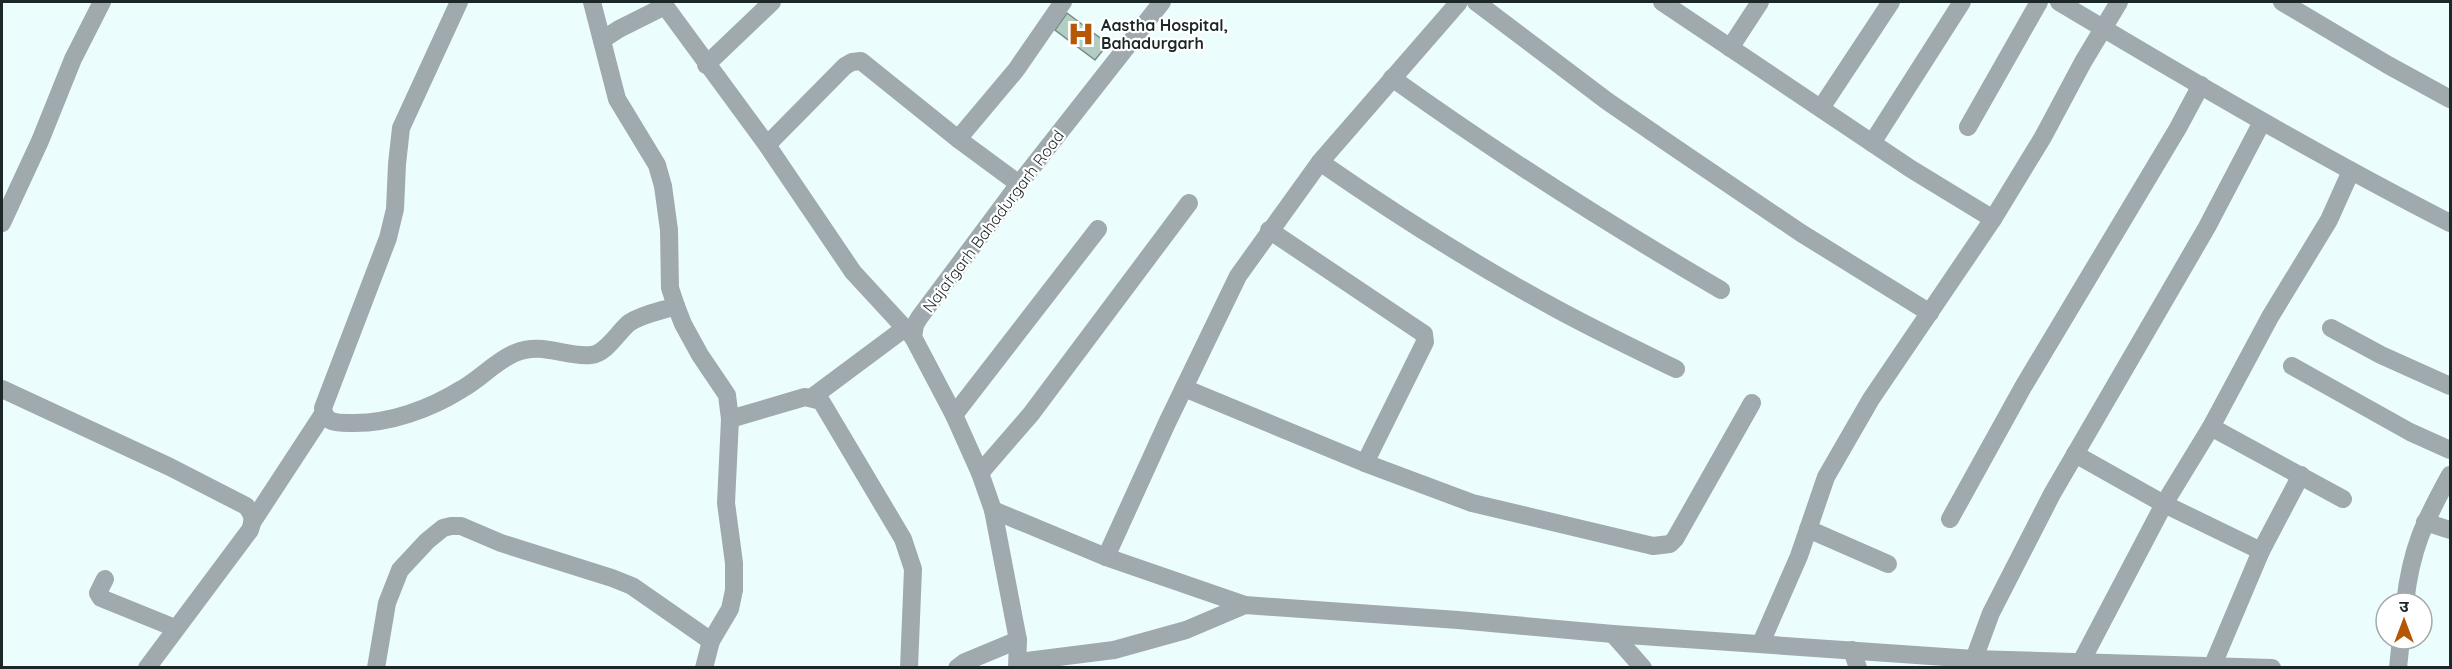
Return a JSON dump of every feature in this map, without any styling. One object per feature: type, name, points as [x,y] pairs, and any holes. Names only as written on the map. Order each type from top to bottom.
[{"type":"street","points":[[2,223],[40,141],[74,59],[102,2]]},
{"type":"street","points":[[459,2],[401,128],[395,209],[388,238],[323,408],[324,414],[331,422],[372,424],[415,413],[461,390],[514,353],[540,348],[592,356],[600,352],[636,319],[676,306]]},
{"type":"street","points":[[592,2],[617,99],[657,165],[663,186],[669,230],[670,288],[676,306],[700,355],[727,395],[730,419],[726,503],[734,563],[734,590],[730,609],[711,641],[704,668]]},
{"type":"street","points":[[706,65],[772,2]]},
{"type":"street","points":[[957,139],[1016,70],[1063,2]]},
{"type":"street","points":[[1106,557],[1233,285],[1269,230],[1320,162],[1459,2]]},
{"type":"street","points":[[1476,2],[1607,101],[1668,143],[1801,232],[1930,313]]},
{"type":"street","points":[[1662,2],[1872,143],[1993,219]]},
{"type":"street","points":[[1730,48],[1760,2]]},
{"type":"street","points":[[1821,108],[1891,2]]},
{"type":"street","points":[[1872,143],[1962,2]]},
{"type":"street","points":[[1968,127],[2039,2]]},
{"type":"street","points":[[2059,2],[2262,122],[2451,224]]},
{"type":"street","points":[[1761,643],[1831,468],[1871,399],[1993,219],[2043,137],[2119,2]]},
{"type":"street","points":[[2282,2],[2388,65],[2451,99]]},
{"type":"street","name":"Najafgarh Bahadurgarh Road","points":[[909,333],[1018,184],[1158,3]]},
{"type":"street","points":[[602,40],[663,4],[767,145],[853,272],[909,333],[954,415],[980,473],[993,510],[1017,640],[1018,665],[1115,659],[1245,605]]},
{"type":"street","points":[[767,145],[845,66],[861,61],[957,139],[1018,184]]},
{"type":"street","points":[[1392,78],[1463,128],[1619,230],[1720,290]]},
{"type":"street","points":[[1950,519],[2023,387],[2178,128],[2201,85]]},
{"type":"street","points":[[1974,659],[1991,613],[2075,454],[2207,227],[2262,122]]},
{"type":"street","points":[[1320,162],[1401,218],[1512,284],[1676,369]]},
{"type":"street","points":[[2081,662],[2164,504],[2211,427],[2270,317],[2330,220],[2351,171]]},
{"type":"street","points":[[980,473],[1031,414],[1189,203]]},
{"type":"street","points":[[954,415],[1098,229]]},
{"type":"street","points":[[1269,230],[1424,334],[1425,342],[1365,463]]},
{"type":"street","points":[[2331,328],[2381,355],[2451,386]]},
{"type":"street","points":[[811,398],[909,333]]},
{"type":"street","points":[[2292,366],[2400,427],[2451,450]]},
{"type":"street","points":[[1184,388],[1365,463],[1472,503],[1653,546],[1670,544],[1675,539],[1752,402]]},
{"type":"street","points":[[2,389],[170,467],[246,506],[254,522]]},
{"type":"street","points":[[730,419],[805,397],[821,401],[903,539],[909,553],[913,568],[909,668]]},
{"type":"street","points":[[147,668],[250,530],[324,414]]},
{"type":"street","points":[[2211,427],[2343,499]]},
{"type":"street","points":[[2075,454],[2164,504],[2261,551]]},
{"type":"street","points":[[2212,667],[2261,551],[2301,475]]},
{"type":"street","points":[[2406,591],[2408,575],[2425,522],[2451,476]]},
{"type":"street","points":[[993,510],[1106,557],[1245,605],[1613,634],[1761,643],[1855,659],[1974,659],[2272,668]]},
{"type":"street","points":[[2425,522],[2451,530]]},
{"type":"street","points":[[376,668],[387,603],[400,570],[427,541],[443,528],[451,526],[461,526],[501,543],[632,586],[711,641]]},
{"type":"street","points":[[1808,529],[1888,564]]},
{"type":"street","points":[[105,579],[98,593],[101,598],[176,628]]},
{"type":"street","points":[[1613,634],[1643,668]]},
{"type":"street","points":[[957,668],[965,662],[1017,640]]},
{"type":"street","points":[[2398,668],[2400,651]]},
{"type":"building","points":[[1067,13],[1108,44],[1095,60],[1055,30]]},
{"type":"place","name":"Aastha Hospital, Bahadurgarh","points":[[1081,34]]}]
